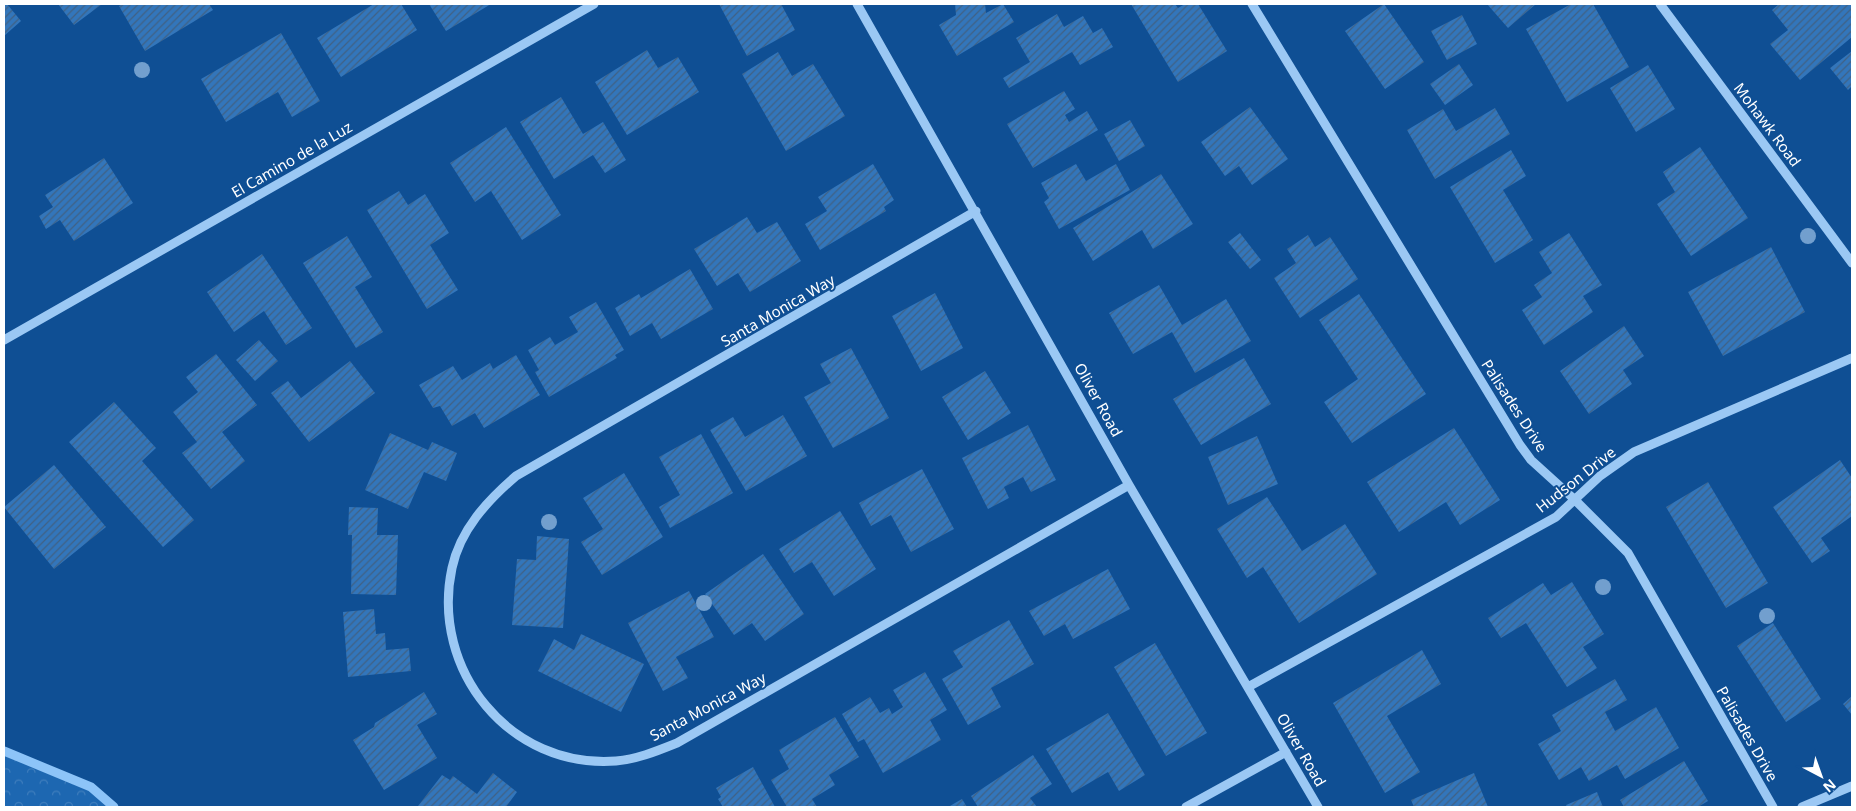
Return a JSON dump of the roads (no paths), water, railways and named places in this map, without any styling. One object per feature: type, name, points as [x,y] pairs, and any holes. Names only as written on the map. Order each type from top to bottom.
[{"type":"street","name":"El Camino de la Luz","points":[[4,340],[594,4]]},
{"type":"street","name":"Oliver Road","points":[[858,4],[1130,485],[1318,807]]},
{"type":"street","name":"Palisades Drive","points":[[1252,4],[1520,445],[1531,460],[1574,499],[1628,553],[1773,807]]},
{"type":"street","name":"Mohawk Road","points":[[1660,4],[1852,263]]},
{"type":"street","name":"Santa Monica Way","points":[[976,211],[516,476],[491,498],[471,524],[457,552],[452,568],[448,600],[450,633],[460,664],[475,693],[496,718],[522,738],[551,752],[583,760],[615,760],[647,755],[677,743],[1130,485]]},
{"type":"street","name":"Hudson Drive","points":[[1248,688],[1556,517],[1600,476],[1634,452],[1852,358]]},
{"type":"street","points":[[1186,807],[1286,752]]},
{"type":"street","points":[[1802,807],[1852,786]]},
{"type":"waterway","points":[[4,751],[91,787],[114,807]]}]
